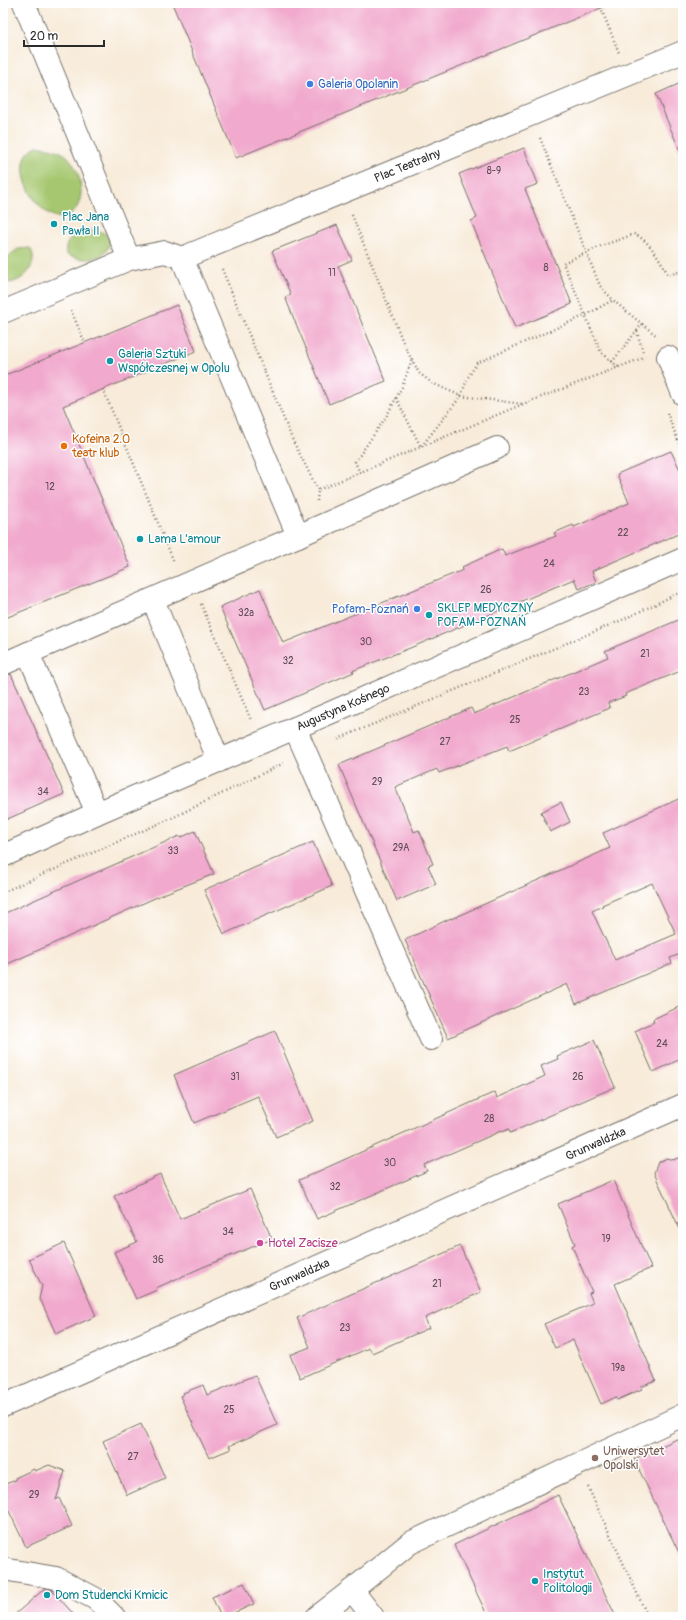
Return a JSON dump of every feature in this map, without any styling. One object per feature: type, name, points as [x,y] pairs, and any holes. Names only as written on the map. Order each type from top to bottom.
[{"type":"street","points":[[24,3],[129,259]]},
{"type":"street","name":"Plac Teatralny","points":[[182,258],[683,52]]},
{"type":"street","points":[[3,312],[129,259],[165,252],[182,258],[306,533]]},
{"type":"street","points":[[660,356],[683,394]]},
{"type":"street","points":[[3,664],[192,583],[497,448]]},
{"type":"street","name":"Augustyna Kośnego","points":[[3,856],[97,813],[683,560]]},
{"type":"street","points":[[153,600],[219,761]]},
{"type":"street","points":[[28,653],[97,813]]},
{"type":"street","points":[[296,728],[305,752],[431,1038]]},
{"type":"street","name":"Grunwaldzka","points":[[3,1406],[683,1105]]},
{"type":"street","points":[[317,1617],[410,1543],[683,1415]]},
{"type":"street","points":[[3,1569],[56,1578],[96,1599],[114,1617]]},
{"type":"street","points":[[352,1590],[373,1617]]},
{"type":"path","points":[[599,3],[628,75]]},
{"type":"path","points":[[530,115],[600,286],[613,300],[642,324],[612,362]]},
{"type":"path","points":[[343,192],[405,347],[419,373],[428,380],[461,396],[523,404]]},
{"type":"path","points":[[618,368],[601,352],[563,263],[601,246],[635,234],[645,240],[650,246],[668,275],[683,271]]},
{"type":"path","points":[[213,245],[288,427],[318,490],[306,533]]},
{"type":"path","points":[[62,287],[85,343]]},
{"type":"path","points":[[421,447],[461,396],[467,379],[477,363],[586,315],[613,300]]},
{"type":"path","points":[[318,490],[523,404],[618,368],[660,356]]},
{"type":"path","points":[[360,473],[355,462],[386,417],[402,387],[412,360]]},
{"type":"path","points":[[103,389],[178,573],[192,583],[252,721]]},
{"type":"path","points":[[396,398],[421,447]]},
{"type":"path","points":[[3,892],[172,818],[305,752],[622,620],[683,591]]},
{"type":"path","points":[[578,1464],[648,1617]]},
{"type":"green space","points":[[37,146],[54,149],[65,154],[72,162],[79,176],[81,191],[78,205],[74,211],[63,217],[52,215],[41,207],[32,195],[26,181],[24,167],[27,155]]},
{"type":"green space","points":[[85,230],[106,234],[109,239],[109,245],[106,251],[99,256],[90,259],[79,258],[66,254],[68,242]]},
{"type":"green space","points":[[30,248],[33,254],[33,261],[27,273],[16,281],[10,283],[3,282],[3,260],[18,249]]},
{"type":"building","name":"Galeria Opolanin","points":[[172,3],[611,3],[611,4],[236,158]]},
{"type":"building","points":[[683,82],[683,158],[656,94]]},
{"type":"building","points":[[524,148],[538,184],[525,189],[572,304],[515,328],[471,221],[477,218],[459,174]]},
{"type":"building","points":[[337,225],[352,260],[338,266],[386,381],[329,404],[285,297],[291,295],[272,251]]},
{"type":"building","points":[[177,305],[196,351],[63,406],[130,567],[3,619],[3,376]]},
{"type":"building","points":[[671,451],[683,476],[683,532],[592,571],[596,582],[579,589],[574,579],[352,671],[354,672],[265,710],[220,607],[260,589],[283,643],[463,570],[462,567],[502,549],[505,556],[556,536],[554,533],[573,525],[574,527],[629,503],[617,474]]},
{"type":"building","points":[[683,618],[683,670],[625,694],[626,696],[608,703],[610,708],[509,751],[507,746],[439,773],[437,769],[395,787],[414,832],[419,830],[433,864],[428,866],[436,884],[397,901],[339,765],[471,708],[474,714],[608,657],[605,651]]},
{"type":"building","points":[[11,674],[64,794],[3,821],[3,676]]},
{"type":"building","points":[[683,797],[683,953],[670,958],[672,963],[576,1004],[567,984],[448,1038],[405,940],[451,918],[610,848],[603,833]],"holes":[[[652,883],[676,934],[615,960],[592,911],[603,906],[602,905]]]},
{"type":"building","points":[[561,802],[570,822],[550,832],[541,812]]},
{"type":"building","points":[[195,831],[214,874],[166,893],[3,966],[3,914],[179,836],[180,838]]},
{"type":"building","points":[[313,842],[332,886],[224,934],[204,890]]},
{"type":"building","points":[[683,1005],[683,1058],[653,1072],[635,1031],[654,1022],[653,1019]]},
{"type":"building","points":[[275,1031],[313,1121],[276,1137],[258,1096],[194,1123],[174,1075]]},
{"type":"building","points":[[594,1040],[615,1087],[510,1133],[509,1129],[502,1132],[501,1131],[424,1165],[427,1171],[317,1219],[299,1180],[495,1092],[497,1098],[545,1076],[541,1066],[558,1059],[557,1056]]},
{"type":"building","points":[[683,1156],[683,1236],[654,1173],[658,1162],[667,1158],[673,1160]]},
{"type":"building","points":[[160,1174],[180,1219],[250,1189],[272,1239],[203,1267],[156,1288],[157,1290],[136,1299],[114,1252],[137,1242],[114,1196]]},
{"type":"building","points":[[613,1180],[651,1268],[615,1284],[656,1381],[617,1400],[616,1397],[601,1404],[573,1340],[555,1348],[544,1324],[593,1303],[589,1293],[592,1292],[572,1246],[575,1244],[558,1204]]},
{"type":"building","points":[[64,1243],[96,1316],[56,1334],[39,1299],[42,1286],[29,1259]]},
{"type":"building","points":[[460,1246],[481,1292],[425,1318],[429,1328],[372,1353],[369,1348],[300,1378],[290,1355],[310,1347],[297,1318]]},
{"type":"building","points":[[255,1375],[277,1425],[229,1446],[231,1449],[209,1458],[180,1396],[184,1394],[183,1393],[203,1385],[207,1395]]},
{"type":"building","points":[[141,1424],[165,1478],[127,1495],[103,1441]]},
{"type":"building","points":[[677,1439],[683,1452],[683,1561],[634,1459]]},
{"type":"building","points":[[49,1465],[65,1471],[56,1500],[59,1498],[72,1526],[26,1547],[9,1511],[3,1513],[3,1485],[16,1480],[15,1478],[34,1469],[35,1471]]},
{"type":"building","name":"Instytut Politologii","points":[[558,1495],[616,1617],[488,1617],[454,1545]]},
{"type":"building","points":[[244,1583],[254,1604],[225,1617],[221,1617],[212,1597]]},
{"type":"building","name":"Dom Studencki Kmicic","points":[[44,1589],[52,1590],[76,1617],[12,1617]]},
{"type":"place","name":"Galeria Opolanin","points":[[310,84]]},
{"type":"place","name":"Plac Jana Pawła II","points":[[54,224]]},
{"type":"place","name":"Galeria Sztuki Współczesnej w Opolu","points":[[110,361]]},
{"type":"place","name":"Kofeina 2.0 teatr klub","points":[[64,446]]},
{"type":"place","name":"Lama L’amour","points":[[140,539]]},
{"type":"place","name":"Pofam-Poznań","points":[[417,609]]},
{"type":"place","name":"SKLEP MEDYCZNY POFAM-POZNAŃ","points":[[429,615]]},
{"type":"place","name":"Hotel Zacisze","points":[[260,1243]]},
{"type":"place","name":"Uniwersytet Opolski","points":[[595,1458]]},
{"type":"place","name":"Instytut Politologii","points":[[535,1581]]},
{"type":"place","name":"Dom Studencki Kmicic","points":[[47,1595]]}]
